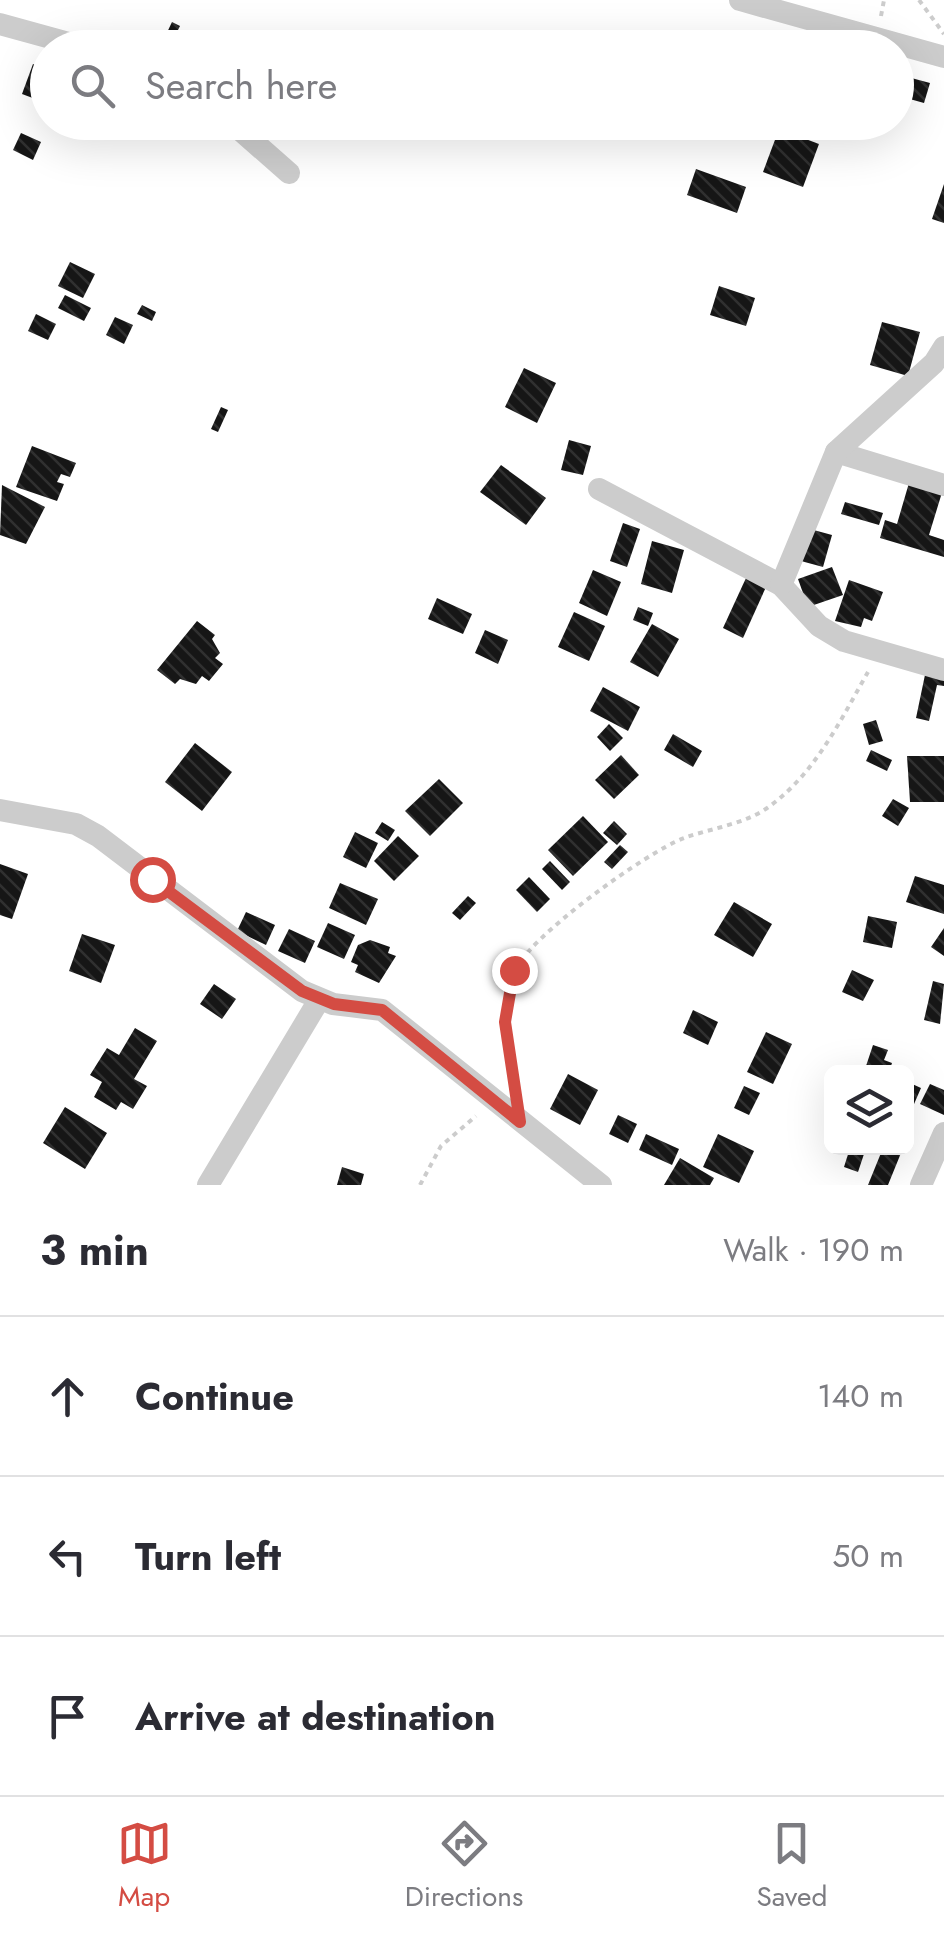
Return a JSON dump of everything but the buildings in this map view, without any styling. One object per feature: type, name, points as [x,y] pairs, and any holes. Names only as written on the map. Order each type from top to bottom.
[{"type":"street","points":[[740,0],[847,30]]},
{"type":"street","points":[[0,24],[30,32]]},
{"type":"street","points":[[914,49],[944,57]]},
{"type":"street","points":[[251,140],[289,173]]},
{"type":"street","points":[[781,585],[836,452],[934,363],[944,348]]},
{"type":"street","points":[[836,452],[944,485]]},
{"type":"street","points":[[600,489],[781,585],[819,626],[844,641],[944,670]]},
{"type":"street","points":[[0,810],[76,824],[98,836],[236,943],[319,1000],[382,1010],[600,1185]]},
{"type":"street","points":[[208,1185],[319,1000]]},
{"type":"street","points":[[921,1185],[944,1133]]},
{"type":"path","points":[[918,0],[944,34]]},
{"type":"path","points":[[520,1122],[505,1022],[514,970],[528,951],[628,870],[682,839],[767,809],[815,764],[880,652]]},
{"type":"path","points":[[420,1185],[452,1134],[498,1103]]},
{"type":"route","points":[[152,879],[302,991],[334,1004],[360,1004],[382,1010],[520,1122],[505,1022],[514,970]]}]
